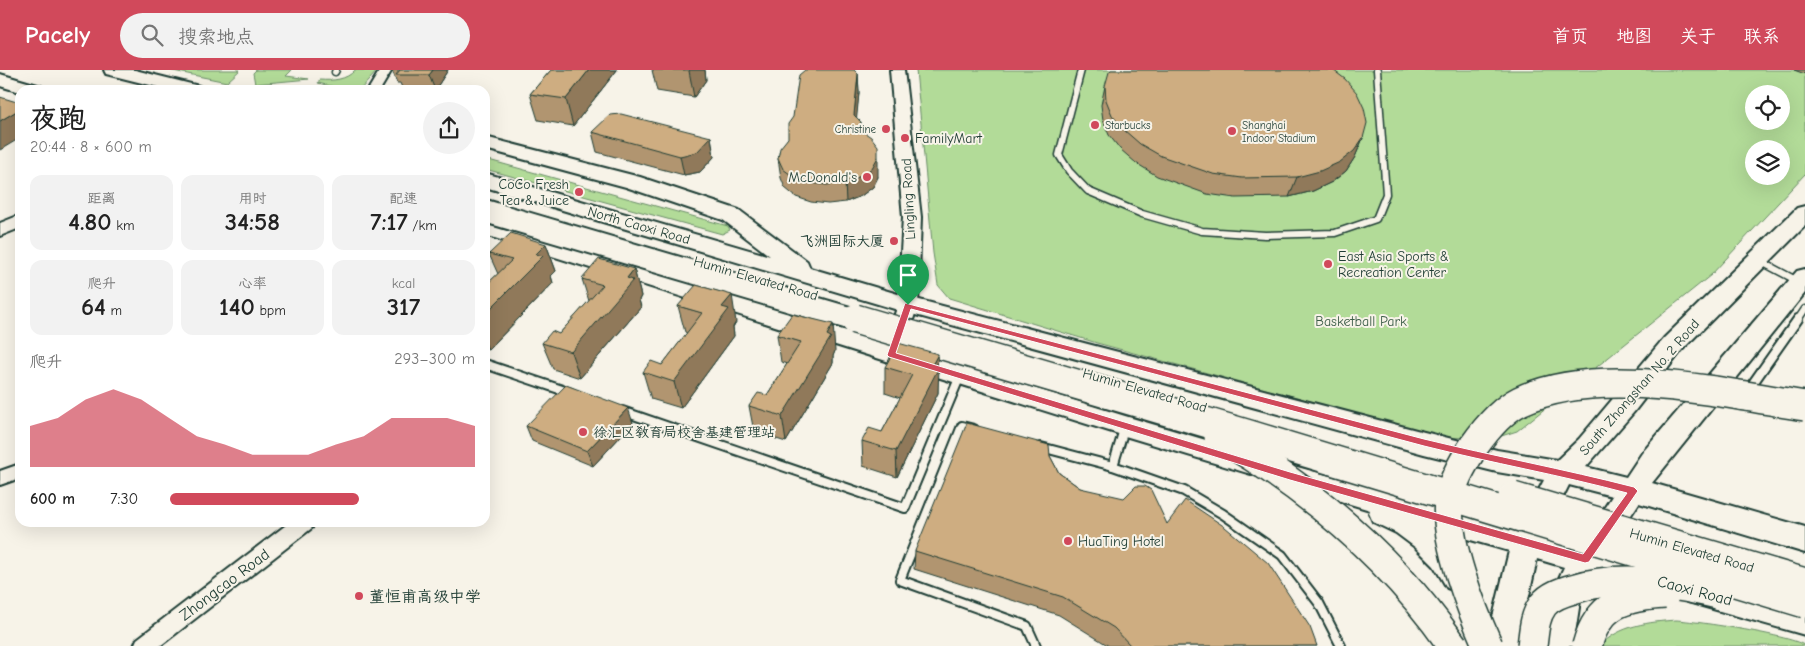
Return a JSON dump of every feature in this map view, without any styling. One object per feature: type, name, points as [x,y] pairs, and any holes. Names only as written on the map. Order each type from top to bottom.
[{"type":"highway","name":"Humin Elevated Road","points":[[490,201],[1257,422],[1805,583]]},
{"type":"highway","points":[[490,212],[1154,407],[1805,603]]},
{"type":"highway","points":[[1488,646],[1458,566],[1452,533],[1449,499],[1474,445],[1495,423],[1520,402],[1553,391],[1587,385],[1632,384],[1680,388],[1805,406]]},
{"type":"highway","points":[[1154,407],[1205,429],[1241,449],[1309,496],[1380,557],[1413,592],[1453,646]]},
{"type":"highway","points":[[1532,646],[1535,623],[1543,605],[1558,594],[1582,585],[1608,581],[1672,584],[1805,614]]},
{"type":"highway","points":[[1587,646],[1590,629],[1600,613],[1618,603],[1660,594],[1702,594],[1740,600]]},
{"type":"main road","points":[[113,70],[172,85]]},
{"type":"main road","points":[[0,80],[17,85]]},
{"type":"main road","points":[[490,144],[633,182],[731,215],[811,276]]},
{"type":"main road","name":"North Caoxi Road","points":[[490,181],[908,305],[1424,443],[1497,461],[1562,472],[1634,491]]},
{"type":"main road","name":"South Zhongshan No. 2 Road","points":[[1502,646],[1526,543],[1562,472],[1625,405],[1673,344],[1805,213]]},
{"type":"main road","points":[[490,229],[891,355],[1290,476],[1585,559]]},
{"type":"main road","points":[[1557,646],[1566,595],[1585,559],[1634,491],[1652,462],[1803,282]]},
{"type":"main road","points":[[1290,476],[1388,515],[1413,528],[1432,543],[1454,571],[1467,598],[1484,646]]},
{"type":"main road","points":[[1634,491],[1680,502],[1805,540]]},
{"type":"main road","name":"Caoxi Road","points":[[1585,559],[1805,621]]},
{"type":"street","points":[[377,85],[386,70]]},
{"type":"street","name":"Lingling Road","points":[[891,355],[908,305],[912,218],[897,70]]},
{"type":"street","points":[[0,230],[15,224]]},
{"type":"street","points":[[0,478],[15,473]]},
{"type":"street","name":"Zhongcao Road","points":[[144,646],[299,527]]},
{"type":"lane","points":[[1081,70],[1059,155],[1068,171],[1088,191],[1142,214],[1202,231],[1265,235],[1335,233],[1376,219],[1386,194],[1377,70]]},
{"type":"lane","points":[[1758,260],[1803,282]]},
{"type":"lane","points":[[1703,401],[1751,386],[1805,309]]},
{"type":"lane","points":[[490,366],[578,396]]},
{"type":"lane","points":[[616,409],[905,508],[960,376]]},
{"type":"lane","points":[[981,431],[962,426],[900,580],[1027,626],[1036,646]]},
{"type":"lane","points":[[1113,466],[1125,426]]},
{"type":"lane","points":[[1028,444],[1113,466],[1184,491],[1223,514],[1282,555],[1319,603],[1341,646]]},
{"type":"green space","points":[[168,70],[240,70],[227,82]]},
{"type":"green space","points":[[256,70],[292,70],[286,76],[309,79],[255,84],[253,73]]},
{"type":"green space","points":[[355,70],[378,70],[364,85],[326,85],[318,83],[320,80],[344,78]]},
{"type":"green space","name":"East Asia Sports & Recreation Center","points":[[916,70],[1805,70],[1805,174],[1711,275],[1517,431],[1492,439],[1442,437],[1097,343],[949,298],[938,285],[933,253]]},
{"type":"green space","points":[[490,160],[728,226],[730,230],[722,234],[490,170]]},
{"type":"green space","points":[[1676,620],[1765,634],[1797,642],[1805,646],[1600,646],[1616,633],[1626,629],[1656,622]]},
{"type":"building","points":[[400,70],[433,70],[429,75],[396,75]]},
{"type":"building","points":[[551,70],[589,70],[566,99],[530,94]]},
{"type":"building","points":[[805,70],[854,70],[858,74],[854,115],[861,122],[859,129],[871,137],[878,146],[878,157],[872,168],[861,176],[845,182],[827,185],[809,183],[794,177],[783,169],[778,158],[780,148],[788,138],[788,124],[793,117],[799,75]]},
{"type":"building","name":"Shanghai Indoor Stadium","points":[[1111,70],[1333,70],[1345,79],[1357,93],[1364,108],[1367,123],[1363,138],[1354,151],[1340,162],[1320,171],[1297,177],[1242,178],[1213,174],[1161,156],[1140,144],[1124,130],[1112,115],[1106,100],[1105,86]]},
{"type":"building","points":[[0,97],[15,102],[15,112],[0,121]]},
{"type":"building","points":[[621,114],[711,137],[697,152],[680,156],[592,132],[610,115]]},
{"type":"building","points":[[511,233],[546,244],[536,254],[543,256],[490,309],[490,281],[512,260],[490,253]]},
{"type":"building","points":[[599,259],[634,269],[627,278],[633,280],[571,352],[542,343],[552,331],[559,334],[603,285],[582,279]]},
{"type":"building","points":[[696,285],[732,295],[722,307],[729,309],[674,382],[643,372],[651,361],[662,365],[702,313],[678,306]]},
{"type":"building","points":[[792,314],[833,324],[827,335],[831,337],[782,416],[749,406],[758,393],[767,395],[801,342],[777,335]]},
{"type":"building","points":[[898,343],[938,354],[932,365],[939,367],[896,451],[862,441],[869,428],[882,432],[912,375],[885,367]]},
{"type":"building","name":"徐汇区教育局校舍基建管理站","points":[[566,385],[628,408],[587,451],[526,426]]},
{"type":"building","name":"HuaTing Hotel","points":[[967,423],[1049,445],[1050,456],[1059,473],[1080,488],[1124,498],[1136,486],[1145,486],[1151,490],[1167,524],[1185,500],[1225,527],[1268,563],[1310,627],[1317,646],[1131,646],[1114,628],[1063,597],[915,551]]},
{"type":"place","name":"Starbucks","points":[[1095,125]]},
{"type":"place","name":"Christine","points":[[886,129]]},
{"type":"place","name":"Shanghai Indoor Stadium","points":[[1232,131]]},
{"type":"place","name":"FamilyMart","points":[[905,138]]},
{"type":"place","name":"McDonald's","points":[[867,177]]},
{"type":"place","name":"CoCo Fresh Tea & Juice","points":[[579,192]]},
{"type":"place","name":"飞洲国际大厦","points":[[894,241]]},
{"type":"place","name":"East Asia Sports & Recreation Center","points":[[1328,264]]},
{"type":"place","name":"徐汇区教育局校舍基建管理站","points":[[583,432]]},
{"type":"place","name":"HuaTing Hotel","points":[[1068,541]]},
{"type":"place","name":"董恒甫高级中学","points":[[359,596]]},
{"type":"route","points":[[908,305],[1424,443],[1497,461],[1562,472],[1634,491],[1585,559],[1290,476],[891,355],[908,305]]},
{"type":"park label","name":"Basketball Park","points":[[1361,321]]}]
